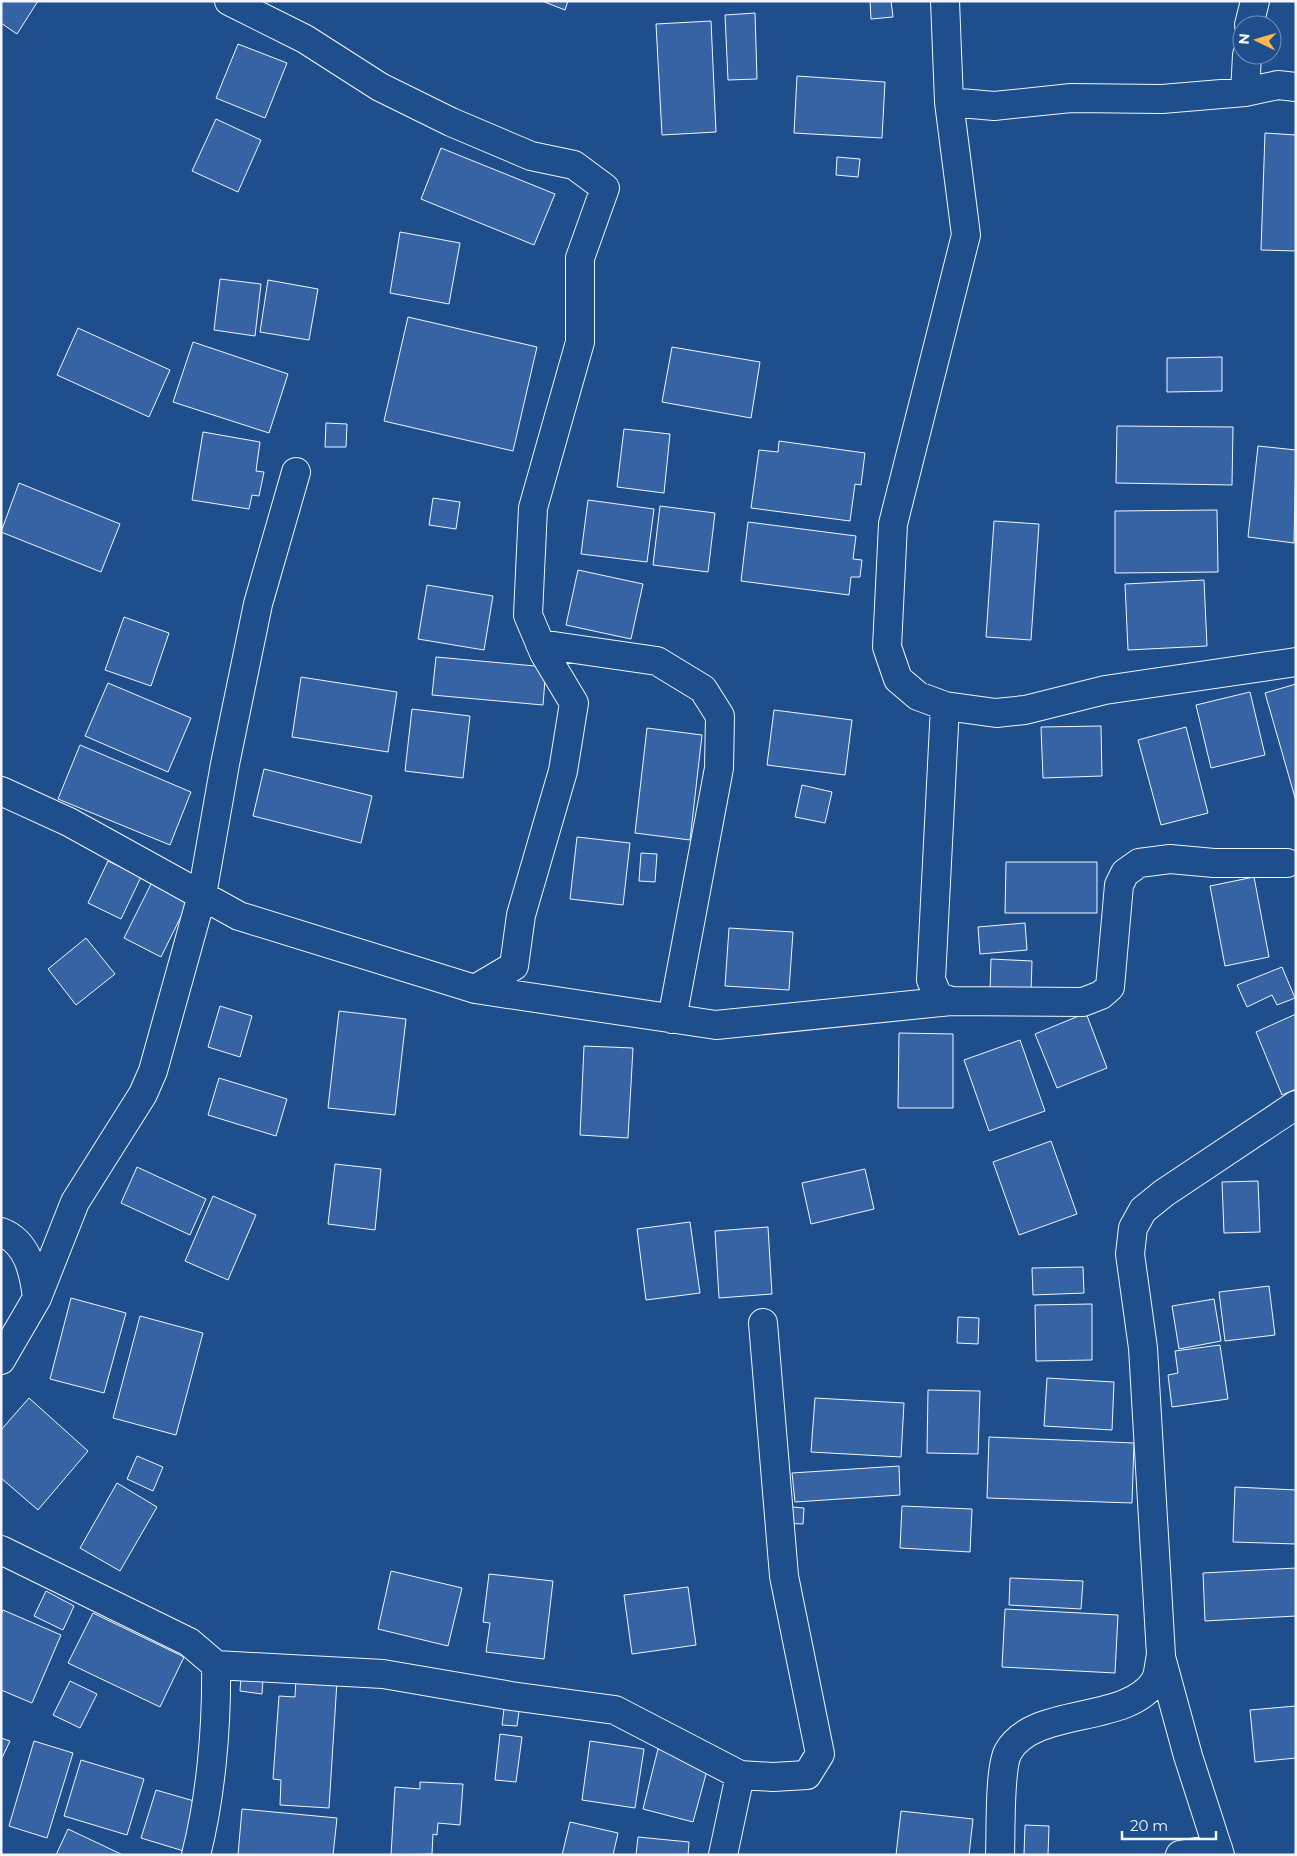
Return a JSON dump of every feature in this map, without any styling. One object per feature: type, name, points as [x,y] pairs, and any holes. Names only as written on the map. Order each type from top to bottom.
[{"type":"street","points":[[229,1],[305,39],[380,87],[451,122],[531,156],[574,165],[605,188],[580,258],[580,342],[533,508],[528,615],[540,644],[574,703],[563,771],[521,915],[514,966],[475,989]]},
{"type":"street","points":[[945,1],[949,102],[966,235],[893,524],[887,647],[898,679],[918,696],[945,706],[996,713],[1025,710],[1105,690],[1296,662]]},
{"type":"street","points":[[1251,15],[1255,1]]},
{"type":"street","points":[[1245,92],[1246,65]]},
{"type":"street","points":[[949,102],[994,106],[1071,98],[1162,98],[1245,92],[1278,85],[1296,87]]},
{"type":"street","points":[[1,1360],[37,1298],[76,1202],[143,1094],[153,1071],[202,895],[224,764],[258,604],[296,472]]},
{"type":"street","points":[[540,644],[657,661],[703,689],[720,716],[719,768],[672,1019]]},
{"type":"street","points":[[945,706],[931,980],[938,996],[951,1001]]},
{"type":"street","points":[[1,791],[69,822],[239,916],[475,989],[716,1025],[951,1001],[1083,1002],[1101,995],[1110,987],[1119,885],[1125,873],[1138,863],[1170,859],[1287,863]]},
{"type":"street","points":[[1180,1855],[1219,1851],[1188,1756],[1161,1655],[1143,1348],[1130,1254],[1132,1228],[1144,1210],[1164,1193],[1296,1105]]},
{"type":"street","points":[[1,1232],[22,1247],[33,1269],[37,1298]]},
{"type":"street","points":[[1,1550],[189,1642],[216,1666],[383,1674],[511,1696],[615,1710],[740,1774],[773,1778],[807,1775],[820,1754],[784,1576],[764,1323]]},
{"type":"street","points":[[1000,1855],[1003,1780],[1008,1752],[1026,1734],[1034,1730],[1129,1703],[1145,1694],[1156,1679],[1161,1655]]},
{"type":"street","points":[[196,1855],[206,1808],[217,1700],[216,1666]]},
{"type":"street","points":[[723,1855],[740,1774]]},
{"type":"building","points":[[1,1],[38,1],[17,34],[1,23]]},
{"type":"building","points":[[542,1],[568,1],[565,10]]},
{"type":"building","points":[[870,1],[891,1],[893,17],[871,19]]},
{"type":"building","points":[[755,13],[757,79],[728,80],[725,15]]},
{"type":"building","points":[[711,21],[716,132],[662,135],[656,24]]},
{"type":"building","points":[[238,44],[287,63],[265,118],[216,98]]},
{"type":"building","points":[[797,76],[885,82],[882,138],[794,133]]},
{"type":"building","points":[[216,119],[261,140],[238,192],[192,171]]},
{"type":"building","points":[[1265,133],[1296,135],[1296,251],[1261,250]]},
{"type":"building","points":[[441,148],[555,194],[534,245],[421,199]]},
{"type":"building","points":[[837,157],[860,159],[858,177],[836,175]]},
{"type":"building","points":[[400,232],[460,243],[449,304],[390,293]]},
{"type":"building","points":[[220,279],[261,284],[255,336],[214,330]]},
{"type":"building","points":[[268,280],[318,289],[309,340],[260,332]]},
{"type":"building","points":[[408,317],[537,347],[513,451],[384,421]]},
{"type":"building","points":[[78,328],[170,370],[149,417],[57,375]]},
{"type":"building","points":[[193,342],[288,374],[269,433],[173,402]]},
{"type":"building","points":[[672,347],[760,362],[751,418],[662,402]]},
{"type":"building","points":[[1222,357],[1222,391],[1167,392],[1167,358]]},
{"type":"building","points":[[326,423],[347,424],[346,447],[325,447]]},
{"type":"building","points":[[1117,426],[1233,427],[1232,485],[1116,483]]},
{"type":"building","points":[[624,429],[670,434],[664,493],[617,487]]},
{"type":"building","points":[[203,432],[260,442],[256,471],[264,472],[259,496],[252,495],[249,509],[192,500]]},
{"type":"building","points":[[779,441],[865,453],[861,485],[855,484],[850,521],[751,508],[759,450],[778,452]]},
{"type":"building","points":[[1258,446],[1296,450],[1294,543],[1248,537]]},
{"type":"building","points":[[19,483],[120,524],[101,572],[1,532]]},
{"type":"building","points":[[433,498],[460,502],[456,529],[429,525]]},
{"type":"building","points":[[588,500],[654,509],[647,562],[581,554]]},
{"type":"building","points":[[660,506],[715,513],[708,572],[653,565]]},
{"type":"building","points":[[1217,510],[1218,572],[1115,573],[1115,511]]},
{"type":"building","points":[[994,521],[1039,524],[1031,640],[986,637]]},
{"type":"building","points":[[748,522],[856,536],[853,559],[862,560],[860,577],[851,577],[849,595],[741,581]]},
{"type":"building","points":[[578,570],[643,584],[631,639],[566,625]]},
{"type":"building","points":[[1204,580],[1207,646],[1128,650],[1125,584]]},
{"type":"building","points":[[427,585],[493,596],[484,650],[418,639]]},
{"type":"building","points":[[124,617],[169,633],[151,686],[105,670]]},
{"type":"building","points":[[436,657],[546,667],[543,705],[432,695]]},
{"type":"building","points":[[301,677],[397,692],[388,752],[292,737]]},
{"type":"building","points":[[108,683],[191,718],[168,772],[85,736]]},
{"type":"building","points":[[1296,684],[1296,801],[1265,693]]},
{"type":"building","points":[[1250,692],[1265,755],[1211,768],[1196,705]]},
{"type":"building","points":[[412,709],[470,716],[463,778],[405,771]]},
{"type":"building","points":[[774,710],[852,720],[845,775],[767,765]]},
{"type":"building","points":[[1101,726],[1102,776],[1043,778],[1041,727]]},
{"type":"building","points":[[1186,727],[1208,813],[1161,825],[1138,740]]},
{"type":"building","points":[[647,728],[702,735],[690,840],[635,833]]},
{"type":"building","points":[[80,745],[191,792],[170,845],[58,799]]},
{"type":"building","points":[[264,769],[372,796],[361,843],[253,816]]},
{"type":"building","points":[[802,785],[832,792],[825,823],[795,817]]},
{"type":"building","points":[[577,837],[630,843],[623,905],[570,899]]},
{"type":"building","points":[[641,853],[657,854],[655,882],[639,881]]},
{"type":"building","points":[[108,861],[141,877],[121,919],[88,903]]},
{"type":"building","points":[[1006,862],[1097,862],[1097,913],[1005,913]]},
{"type":"building","points":[[1254,877],[1269,957],[1225,966],[1210,886]]},
{"type":"building","points":[[154,878],[191,896],[161,957],[124,938]]},
{"type":"building","points":[[1025,923],[1027,950],[980,954],[978,927]]},
{"type":"building","points":[[729,928],[793,932],[789,990],[725,986]]},
{"type":"building","points":[[86,938],[115,974],[76,1005],[48,969]]},
{"type":"building","points":[[991,959],[1032,961],[1031,993],[990,992]]},
{"type":"building","points":[[1282,967],[1295,998],[1277,1005],[1272,995],[1247,1007],[1237,985]]},
{"type":"building","points":[[220,1006],[252,1016],[240,1057],[208,1047]]},
{"type":"building","points":[[339,1011],[406,1019],[395,1115],[328,1108]]},
{"type":"building","points":[[1086,1013],[1107,1068],[1057,1088],[1035,1034]]},
{"type":"building","points":[[1296,1014],[1296,1089],[1282,1095],[1256,1032]]},
{"type":"building","points":[[899,1033],[953,1034],[953,1108],[898,1108]]},
{"type":"building","points":[[1020,1040],[1045,1111],[989,1131],[964,1060]]},
{"type":"building","points":[[584,1046],[633,1048],[628,1138],[580,1135]]},
{"type":"building","points":[[219,1078],[287,1099],[276,1136],[208,1115]]},
{"type":"building","points":[[1051,1141],[1077,1214],[1019,1235],[993,1162]]},
{"type":"building","points":[[335,1164],[381,1169],[375,1230],[328,1224]]},
{"type":"building","points":[[137,1167],[206,1199],[190,1235],[121,1203]]},
{"type":"building","points":[[865,1169],[874,1209],[811,1224],[802,1183]]},
{"type":"building","points":[[1258,1181],[1260,1232],[1224,1233],[1222,1182]]},
{"type":"building","points":[[213,1196],[256,1215],[228,1280],[185,1261]]},
{"type":"building","points":[[690,1222],[700,1293],[646,1300],[637,1229]]},
{"type":"building","points":[[768,1227],[772,1294],[719,1298],[715,1231]]},
{"type":"building","points":[[1083,1267],[1084,1293],[1033,1295],[1032,1268]]},
{"type":"building","points":[[1269,1286],[1275,1335],[1225,1341],[1219,1292]]},
{"type":"building","points":[[71,1298],[126,1313],[104,1393],[50,1379]]},
{"type":"building","points":[[1214,1299],[1221,1341],[1179,1349],[1172,1306]]},
{"type":"building","points":[[1092,1304],[1092,1360],[1036,1361],[1035,1305]]},
{"type":"building","points":[[140,1316],[203,1333],[176,1435],[113,1418]]},
{"type":"building","points":[[958,1317],[979,1318],[978,1344],[957,1343]]},
{"type":"building","points":[[1220,1345],[1228,1399],[1172,1407],[1168,1375],[1178,1373],[1175,1351]]},
{"type":"building","points":[[1047,1378],[1114,1382],[1112,1430],[1044,1426]]},
{"type":"building","points":[[928,1390],[980,1391],[978,1454],[927,1453]]},
{"type":"building","points":[[29,1398],[88,1451],[38,1510],[1,1478],[1,1430]]},
{"type":"building","points":[[815,1398],[904,1403],[901,1457],[811,1452]]},
{"type":"building","points":[[989,1437],[1134,1443],[1132,1503],[987,1498]]},
{"type":"building","points":[[137,1456],[163,1467],[153,1491],[127,1479]]},
{"type":"building","points":[[899,1466],[900,1495],[795,1502],[792,1473]]},
{"type":"building","points":[[117,1483],[157,1507],[120,1571],[80,1548]]},
{"type":"building","points":[[1235,1487],[1296,1490],[1296,1544],[1233,1542]]},
{"type":"building","points":[[782,1506],[804,1508],[803,1524],[780,1523]]},
{"type":"building","points":[[902,1506],[972,1509],[970,1552],[900,1548]]},
{"type":"building","points":[[1296,1568],[1296,1616],[1205,1621],[1203,1573]]},
{"type":"building","points":[[391,1571],[462,1588],[448,1646],[378,1629]]},
{"type":"building","points":[[489,1574],[553,1581],[544,1659],[486,1652],[490,1623],[483,1622]]},
{"type":"building","points":[[1010,1578],[1083,1581],[1081,1609],[1009,1605]]},
{"type":"building","points":[[688,1587],[696,1645],[632,1654],[624,1595]]},
{"type":"building","points":[[46,1591],[74,1606],[63,1630],[34,1616]]},
{"type":"building","points":[[1005,1609],[1118,1615],[1115,1673],[1002,1667]]},
{"type":"building","points":[[3,1610],[61,1635],[32,1703],[1,1690],[1,1615]]},
{"type":"building","points":[[93,1613],[184,1657],[160,1707],[68,1663]]},
{"type":"building","points":[[241,1677],[263,1679],[262,1694],[240,1691]]},
{"type":"building","points":[[296,1678],[337,1681],[329,1808],[280,1805],[281,1780],[273,1779],[279,1696],[295,1697]]},
{"type":"building","points":[[70,1681],[97,1694],[80,1728],[53,1715]]},
{"type":"building","points":[[1296,1706],[1296,1758],[1255,1762],[1250,1710]]},
{"type":"building","points":[[504,1709],[519,1711],[517,1726],[502,1725]]},
{"type":"building","points":[[500,1734],[522,1737],[516,1782],[495,1780]]},
{"type":"building","points":[[1,1738],[10,1741],[1,1760]]},
{"type":"building","points":[[34,1741],[73,1753],[47,1838],[9,1826]]},
{"type":"building","points":[[590,1741],[644,1749],[635,1808],[582,1800]]},
{"type":"building","points":[[658,1749],[709,1763],[693,1822],[643,1809]]},
{"type":"building","points":[[81,1760],[144,1779],[127,1835],[64,1816]]},
{"type":"building","points":[[420,1782],[463,1784],[460,1825],[438,1823],[437,1835],[433,1834],[432,1854],[391,1855],[395,1787],[420,1789]]},
{"type":"building","points":[[156,1790],[201,1803],[187,1852],[141,1838]]},
{"type":"building","points":[[242,1809],[337,1818],[333,1855],[238,1855]]},
{"type":"building","points":[[901,1811],[973,1819],[969,1855],[896,1855]]},
{"type":"building","points":[[570,1822],[618,1833],[613,1855],[562,1855]]},
{"type":"building","points":[[1025,1825],[1049,1826],[1048,1855],[1024,1855]]},
{"type":"building","points":[[68,1829],[123,1855],[56,1855]]},
{"type":"building","points":[[638,1837],[689,1842],[688,1855],[636,1855]]}]
